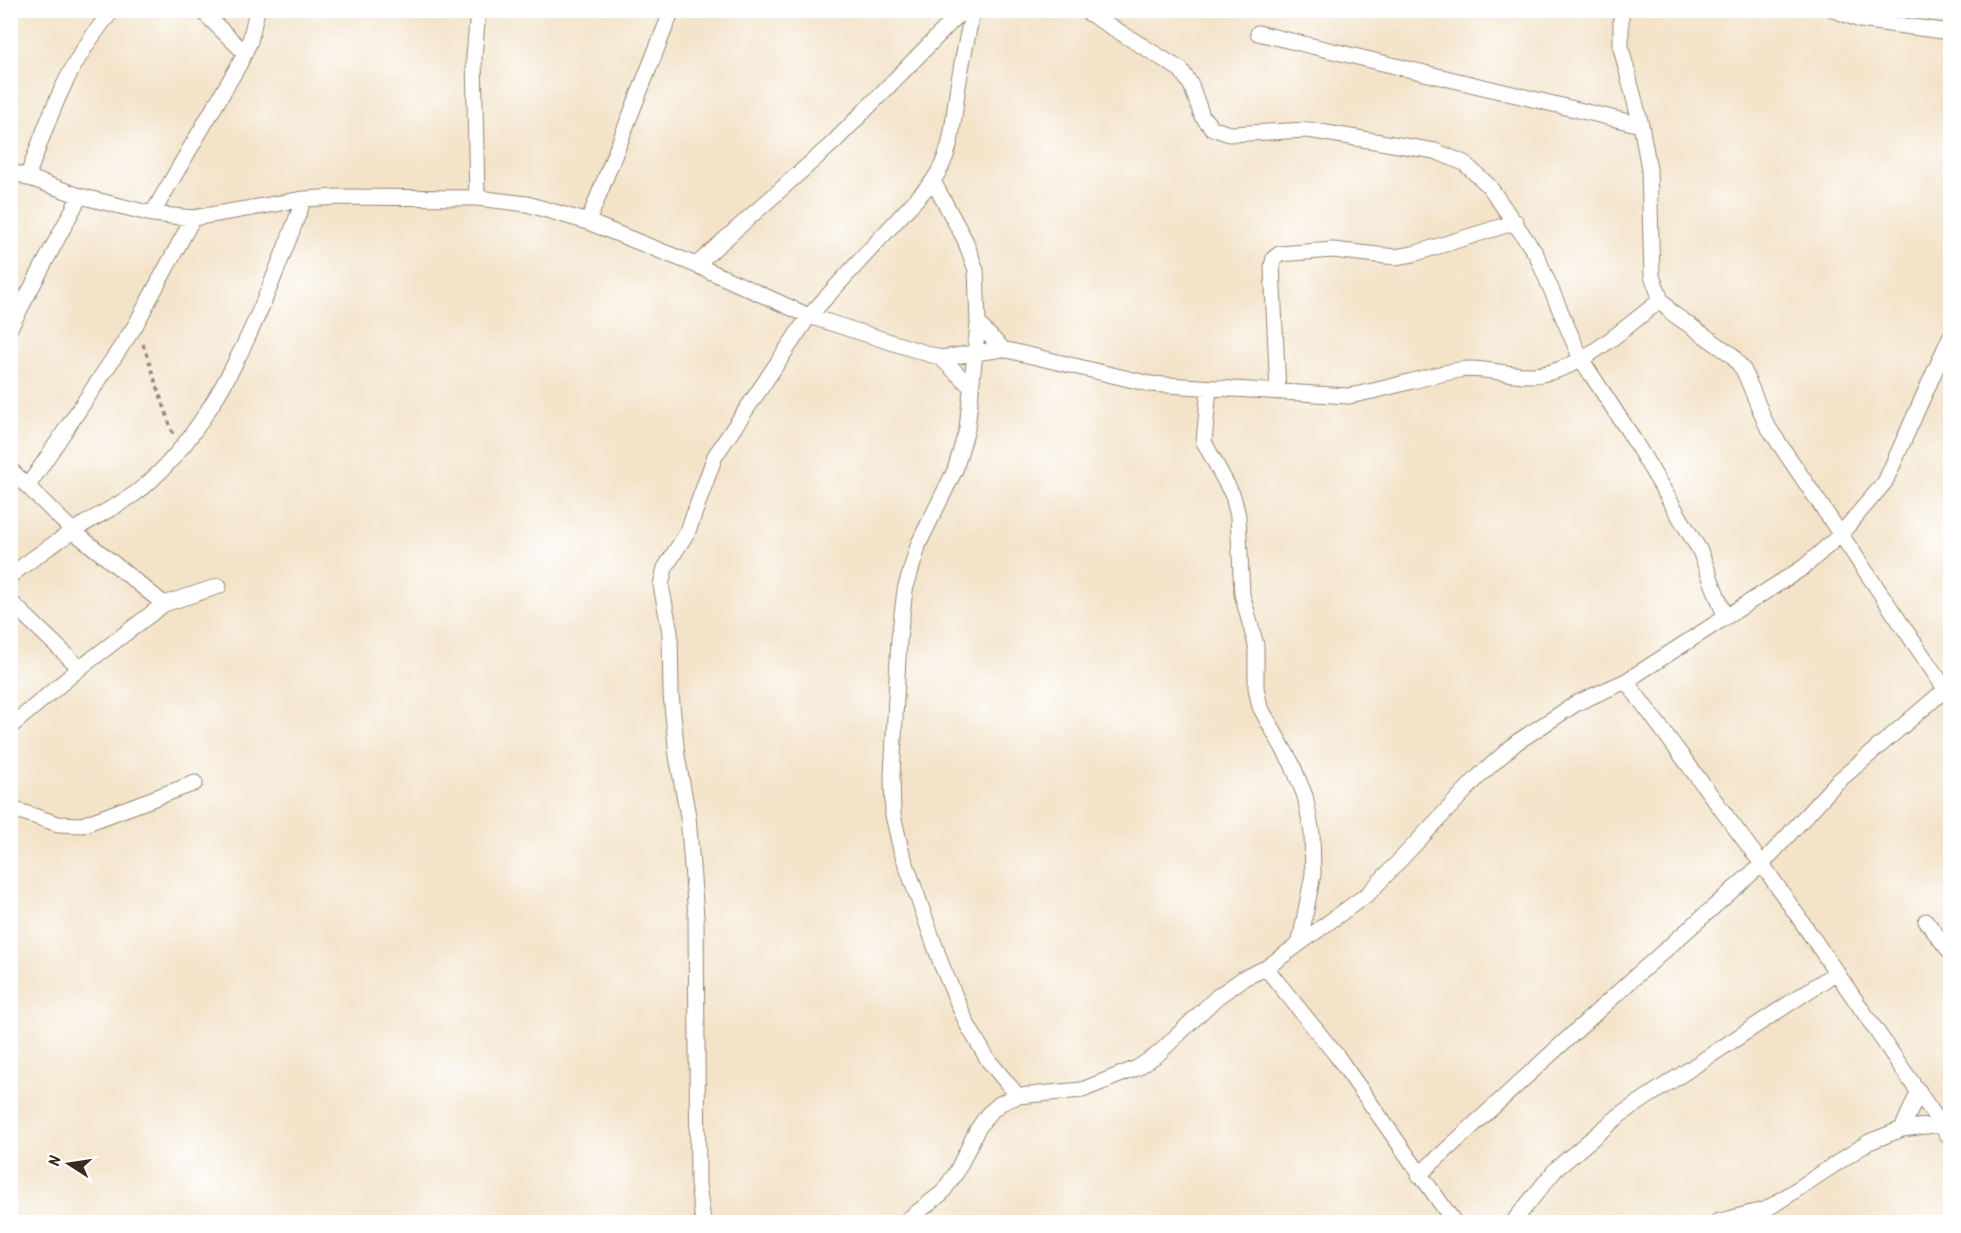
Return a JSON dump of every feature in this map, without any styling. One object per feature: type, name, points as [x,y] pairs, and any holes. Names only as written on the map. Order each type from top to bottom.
[{"type":"street","points":[[27,178],[59,90],[90,37],[113,10]]},
{"type":"street","points":[[201,10],[245,52]]},
{"type":"street","points":[[152,214],[245,52],[257,10]]},
{"type":"street","points":[[477,198],[474,57],[478,10]]},
{"type":"street","points":[[588,222],[672,10]]},
{"type":"street","points":[[696,265],[834,142],[963,10]]},
{"type":"street","points":[[703,1222],[698,1184],[696,916],[688,816],[675,735],[670,632],[662,585],[665,568],[688,531],[715,456],[809,316],[933,182],[945,162],[951,143],[957,93],[973,10]]},
{"type":"street","points":[[1084,10],[1181,70],[1191,85],[1202,117],[1212,128],[1229,134],[1308,130],[1435,151],[1464,163],[1489,186],[1536,254],[1581,359],[1629,432],[1700,551],[1725,616]]},
{"type":"street","points":[[1419,1175],[1636,975],[1762,864],[1836,783],[1948,692],[1766,424],[1744,370],[1732,355],[1672,313],[1661,300],[1652,276],[1649,169],[1641,124],[1621,48],[1621,10]]},
{"type":"street","points":[[1834,10],[1860,20],[1950,32]]},
{"type":"street","points":[[1258,33],[1641,124]]},
{"type":"street","points":[[10,171],[80,196],[152,214],[193,218],[304,199],[477,198],[527,204],[588,222],[696,265],[809,316],[941,358],[975,355],[1003,349],[1150,384],[1348,396],[1462,370],[1532,375],[1549,372],[1581,359],[1661,300]]},
{"type":"street","points":[[933,182],[965,240],[976,270],[978,324],[967,429],[955,470],[919,543],[905,590],[898,639],[892,776],[893,815],[901,850],[920,909],[967,1024],[988,1060],[1018,1096]]},
{"type":"street","points":[[10,328],[80,196]]},
{"type":"street","points":[[10,576],[73,531],[136,493],[180,453],[224,381],[258,314],[304,199]]},
{"type":"street","points":[[28,486],[135,326],[193,218]]},
{"type":"street","points":[[1278,392],[1272,266],[1274,258],[1279,254],[1334,250],[1395,257],[1413,254],[1516,222]]},
{"type":"street","points":[[978,324],[1003,349]]},
{"type":"street","points":[[905,1222],[942,1193],[988,1114],[1001,1104],[1018,1096],[1082,1090],[1137,1068],[1158,1054],[1216,997],[1244,978],[1266,968],[1300,941],[1369,893],[1479,776],[1516,742],[1577,704],[1626,681],[1804,567],[1840,535],[1885,482],[1950,337]]},
{"type":"street","points":[[941,358],[970,386]]},
{"type":"street","points":[[1209,388],[1204,442],[1233,496],[1238,516],[1242,594],[1256,645],[1256,688],[1260,707],[1292,764],[1305,796],[1312,833],[1313,874],[1300,941]]},
{"type":"street","points":[[10,469],[73,531],[164,604]]},
{"type":"street","points":[[10,727],[80,668],[164,604],[219,586]]},
{"type":"street","points":[[10,601],[80,668]]},
{"type":"street","points":[[1626,681],[1762,864],[1919,1091],[1946,1121],[1950,1138]]},
{"type":"street","points":[[10,808],[58,824],[82,825],[195,783]]},
{"type":"street","points":[[1926,921],[1950,952]]},
{"type":"street","points":[[1266,968],[1336,1056],[1454,1222]]},
{"type":"street","points":[[1513,1222],[1556,1169],[1620,1114],[1837,972]]},
{"type":"street","points":[[1902,1129],[1919,1091]]},
{"type":"street","points":[[1717,1222],[1767,1209],[1869,1142],[1902,1129],[1946,1121]]},
{"type":"path","points":[[135,326],[149,356],[163,407],[180,453]]}]
